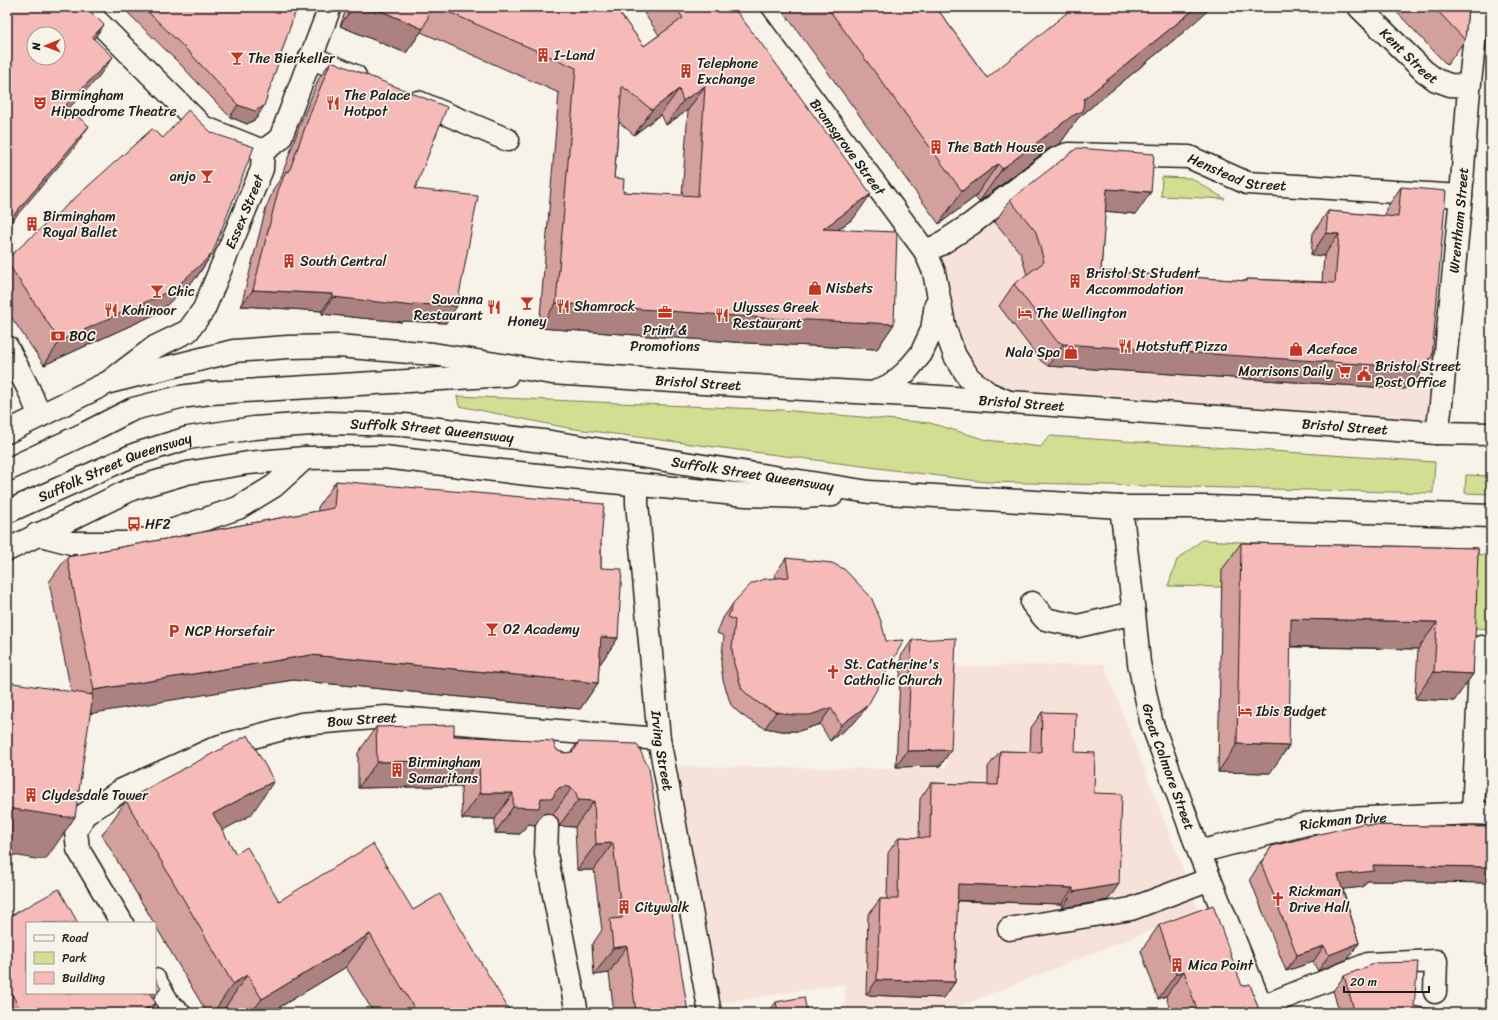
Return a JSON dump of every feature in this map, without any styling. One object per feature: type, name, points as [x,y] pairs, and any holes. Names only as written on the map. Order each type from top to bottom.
[{"type":"main road","points":[[83,7],[203,127],[263,151],[280,139],[330,7]]},
{"type":"main road","name":"Bromsgrove Street","points":[[744,7],[925,251],[934,272],[937,294],[945,329],[955,356],[969,378],[988,393],[1009,402]]},
{"type":"main road","name":"Kent Street","points":[[1359,7],[1424,71],[1436,80],[1450,85],[1469,86]]},
{"type":"main road","name":"Wrentham Street","points":[[1437,432],[1461,196],[1469,86],[1478,7]]},
{"type":"main road","points":[[310,57],[376,85]]},
{"type":"main road","points":[[398,94],[508,140]]},
{"type":"main road","name":"Essex Street","points":[[109,382],[155,347],[188,331],[204,309],[262,170],[263,151]]},
{"type":"main road","name":"Henstead Street","points":[[925,251],[939,245],[971,224],[1056,159],[1068,154],[1189,157],[1247,183],[1461,196]]},
{"type":"main road","name":"Bromsgrove Street","points":[[874,393],[892,384],[905,373],[921,354],[932,330],[937,294]]},
{"type":"main road","points":[[7,432],[109,382],[234,351],[288,347],[338,346],[433,354],[552,372]]},
{"type":"main road","points":[[7,347],[29,390],[40,416]]},
{"type":"main road","points":[[7,470],[133,409],[180,397],[224,392],[552,372]]},
{"type":"main road","name":"Bristol Street","points":[[552,372],[1437,432],[1491,434]]},
{"type":"main road","name":"Suffolk Street Queensway","points":[[7,512],[136,454],[188,438],[254,428],[327,423],[404,425],[551,442],[869,492]]},
{"type":"main road","points":[[7,550],[37,534],[132,489],[187,473],[248,463],[305,458],[384,457],[636,486],[746,495],[804,497],[869,492],[1121,507],[1208,507],[1491,516]]},
{"type":"main road","points":[[37,534],[71,542],[125,543],[147,539],[238,508],[274,486],[305,458]]},
{"type":"main road","name":"Irving Street","points":[[636,486],[659,739],[710,1013]]},
{"type":"main road","name":"Great Colmore Street","points":[[1121,507],[1139,663],[1151,720],[1199,852],[1263,1010]]},
{"type":"main road","points":[[1032,603],[1044,619],[1078,626],[1134,613]]},
{"type":"main road","points":[[1481,647],[1482,813]]},
{"type":"main road","name":"Bow Street","points":[[121,922],[78,849],[76,832],[84,815],[122,790],[220,746],[301,724],[386,717],[659,739]]},
{"type":"main road","points":[[547,753],[548,730]]},
{"type":"main road","name":"Rickman Drive","points":[[1199,852],[1306,824],[1348,819],[1482,813]]},
{"type":"main road","points":[[547,825],[546,854],[578,1013]]},
{"type":"main road","points":[[1009,928],[1132,909],[1210,879]]},
{"type":"main road","points":[[1263,1010],[1368,964],[1436,961],[1435,992]]},
{"type":"main road","points":[[156,982],[170,1010]]},
{"type":"shaded area","points":[[1045,167],[1050,267],[1418,366],[1444,370],[1437,433],[1009,402],[969,378],[937,294],[939,245]]},
{"type":"shaded area","points":[[1104,664],[1199,911],[943,1013],[846,1013],[845,984],[721,1003],[676,766],[894,769],[946,767],[949,667]]},
{"type":"green space","points":[[1162,177],[1191,178],[1225,199],[1161,196]]},
{"type":"green space","points":[[457,396],[781,410],[930,423],[987,440],[1041,447],[1049,436],[1435,462],[1433,493],[986,482],[568,428],[459,406]]},
{"type":"green space","points":[[1466,475],[1491,476],[1491,494],[1465,493]]},
{"type":"green space","points":[[1202,540],[1491,555],[1491,629],[1457,627],[1221,587],[1168,586],[1177,560]]},
{"type":"building","name":"Birmingham Hippodrome Theatre","points":[[7,7],[86,7],[104,25],[92,37],[113,57],[65,106],[89,126],[7,223]]},
{"type":"building","name":"The Bierkeller","points":[[143,7],[297,7],[264,106],[255,111],[238,105],[189,52]]},
{"type":"building","points":[[372,7],[432,7],[423,29]]},
{"type":"building","points":[[437,7],[615,7],[644,46],[683,18],[675,7],[733,7],[871,194],[823,229],[897,232],[894,324],[765,318],[556,303],[576,68]],"holes":[[[622,86],[652,110],[679,89],[683,101],[705,86],[698,196],[623,192],[624,179],[614,178]]]},
{"type":"building","points":[[827,7],[936,7],[987,78],[1074,7],[1197,7],[1084,99],[1083,111],[1072,116],[1002,169],[998,164],[962,191]]},
{"type":"building","points":[[1434,7],[1468,7],[1465,40]]},
{"type":"building","points":[[331,61],[447,107],[415,189],[478,196],[457,306],[413,304],[413,306],[333,297],[333,294],[253,290],[278,191],[286,171],[289,172]]},
{"type":"building","points":[[188,110],[212,133],[254,147],[212,254],[174,289],[60,341],[9,265],[9,257],[152,129],[163,138]]},
{"type":"building","points":[[1077,148],[1154,154],[1151,192],[1107,189],[1101,271],[1247,281],[1247,279],[1335,283],[1339,234],[1326,233],[1328,211],[1398,217],[1401,187],[1446,191],[1432,357],[1419,368],[1063,344],[1056,340],[1014,284],[1044,262],[1036,232],[1010,200]]},
{"type":"building","points":[[7,341],[12,351],[7,364]]},
{"type":"building","points":[[336,481],[604,504],[601,568],[622,569],[618,638],[601,637],[598,683],[311,655],[94,690],[67,557],[334,508]]},
{"type":"building","points":[[1241,543],[1478,548],[1473,674],[1434,672],[1437,622],[1291,619],[1289,746],[1237,744]]},
{"type":"building","name":"St. Catherine's Catholic Church","points":[[786,558],[832,563],[844,569],[871,597],[881,621],[886,641],[904,640],[868,705],[841,725],[831,708],[810,715],[793,715],[776,712],[760,704],[742,689],[734,664],[732,648],[735,620],[728,617],[734,602],[751,584],[765,579],[789,577]]},
{"type":"building","points":[[956,638],[951,750],[907,751],[912,640]]},
{"type":"building","points":[[7,682],[93,695],[75,817],[65,817],[7,808]]},
{"type":"building","points":[[1042,712],[1076,713],[1075,752],[1095,753],[1094,793],[1122,794],[1119,884],[1073,892],[1073,888],[958,884],[955,982],[877,980],[880,899],[898,899],[899,837],[930,838],[931,783],[998,785],[1000,751],[1041,752]]},
{"type":"building","points":[[454,725],[454,736],[553,741],[558,751],[565,753],[572,752],[576,748],[578,742],[637,744],[649,769],[688,1013],[627,1013],[636,1012],[627,946],[613,948],[610,919],[622,918],[613,843],[596,844],[594,801],[578,800],[576,793],[572,788],[565,786],[559,788],[555,792],[553,798],[541,798],[539,808],[513,807],[513,793],[480,793],[479,760],[377,762],[376,727]]},
{"type":"building","points":[[248,735],[274,781],[213,814],[236,854],[247,847],[279,901],[373,844],[413,910],[440,894],[511,1013],[417,1013],[370,934],[262,999],[247,975],[233,984],[126,801],[162,780]]},
{"type":"building","points":[[1365,823],[1366,825],[1491,827],[1491,867],[1373,865],[1374,871],[1338,875],[1359,943],[1329,955],[1324,946],[1297,955],[1261,863],[1272,846]]},
{"type":"building","points":[[59,889],[77,922],[26,922],[26,994],[150,994],[156,1003],[139,1013],[22,1013],[7,985],[7,918]]},
{"type":"building","points":[[1213,905],[1242,986],[1250,984],[1260,1013],[1198,1013],[1184,971],[1176,974],[1159,925]]},
{"type":"building","points":[[1418,962],[1414,1006],[1435,1010],[1434,1013],[1355,1013],[1344,976],[1376,963]]},
{"type":"building","points":[[156,980],[161,988],[156,990]]},
{"type":"building","points":[[804,997],[807,1013],[778,1013],[776,1002]]},
{"type":"place","name":"I-Land","points":[[543,55]]},
{"type":"place","name":"The Bierkeller","points":[[237,58]]},
{"type":"place","name":"Telephone Exchange","points":[[686,71]]},
{"type":"place","name":"Birmingham Hippodrome Theatre","points":[[40,103]]},
{"type":"place","name":"The Palace Hotpot","points":[[333,103]]},
{"type":"place","name":"The Bath House","points":[[936,147]]},
{"type":"place","name":"anjo","points":[[207,176]]},
{"type":"place","name":"Birmingham Royal Ballet","points":[[32,224]]},
{"type":"place","name":"South Central","points":[[289,261]]},
{"type":"place","name":"Bristol St Student Accommodation","points":[[1075,281]]},
{"type":"place","name":"Nisbets","points":[[815,288]]},
{"type":"place","name":"Chic","points":[[157,291]]},
{"type":"place","name":"Honey","points":[[527,303]]},
{"type":"place","name":"Shamrock","points":[[563,306]]},
{"type":"place","name":"Savanna Restaurant","points":[[494,307]]},
{"type":"place","name":"Kohinoor","points":[[111,310]]},
{"type":"place","name":"Print & Promotions","points":[[665,312]]},
{"type":"place","name":"The Wellington","points":[[1025,313]]},
{"type":"place","name":"Ulysses Greek Restaurant","points":[[722,315]]},
{"type":"place","name":"BOC","points":[[58,336]]},
{"type":"place","name":"Hotstuff Pizza","points":[[1125,346]]},
{"type":"place","name":"Aceface","points":[[1296,349]]},
{"type":"place","name":"Nala Spa","points":[[1071,352]]},
{"type":"place","name":"Morrisons Daily","points":[[1344,371]]},
{"type":"place","name":"Bristol Street Post Office","points":[[1364,374]]},
{"type":"place","name":"HF2","points":[[134,524]]},
{"type":"place","name":"O2 Academy","points":[[492,629]]},
{"type":"place","name":"NCP Horsefair","points":[[174,631]]},
{"type":"place","name":"St. Catherine's Catholic Church","points":[[833,672]]},
{"type":"place","name":"Ibis Budget","points":[[1245,711]]},
{"type":"place","name":"Birmingham Samaritans","points":[[397,770]]},
{"type":"place","name":"Clydesdale Tower","points":[[31,795]]},
{"type":"place","name":"Rickman Drive Hall","points":[[1278,899]]},
{"type":"place","name":"Citywalk","points":[[624,907]]},
{"type":"place","name":"Mica Point","points":[[1177,965]]}]
